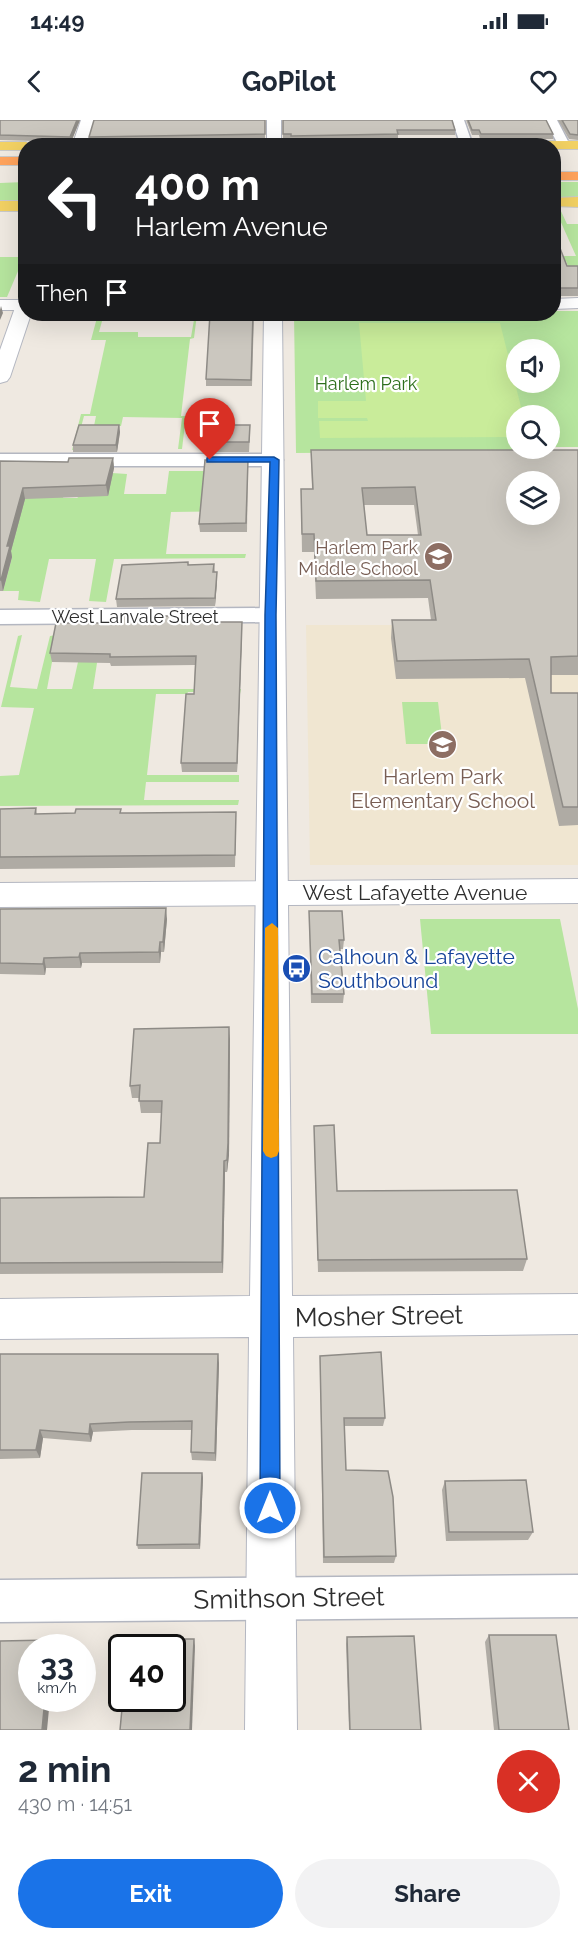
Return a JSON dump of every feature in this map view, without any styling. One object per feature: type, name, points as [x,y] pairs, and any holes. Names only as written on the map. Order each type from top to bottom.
[{"type":"highway","points":[[0,161],[18,161]]},
{"type":"highway","points":[[561,176],[578,176]]},
{"type":"main road","points":[[0,146],[18,146]]},
{"type":"main road","points":[[561,202],[578,202]]},
{"type":"main road","points":[[0,206],[18,206]]},
{"type":"street","points":[[82,138],[88,120]]},
{"type":"street","points":[[274,120],[274,138]]},
{"type":"street","points":[[458,120],[464,138]]},
{"type":"street","points":[[551,120],[571,145]]},
{"type":"street","points":[[561,304],[578,303]]},
{"type":"street","points":[[0,305],[18,304]]},
{"type":"street","points":[[0,376],[19,321]]},
{"type":"street","points":[[271,1730],[273,321]]},
{"type":"street","points":[[0,460],[274,460]]},
{"type":"street","name":"West Lanvale Street","points":[[0,616],[271,615]]},
{"type":"street","name":"West Lafayette Avenue","points":[[0,895],[578,891]]},
{"type":"street","name":"Mosher Street","points":[[0,1319],[578,1314]]},
{"type":"street","name":"Smithson Street","points":[[0,1601],[578,1596]]},
{"type":"shaded area","name":"Harlem Park Elementary School","points":[[306,625],[578,625],[578,865],[310,865]]},
{"type":"green space","points":[[18,182],[18,202],[0,202],[0,183]]},
{"type":"green space","points":[[561,182],[578,182],[578,199],[561,199]]},
{"type":"green space","points":[[561,211],[567,224],[578,224],[578,268],[570,271],[566,261],[561,261],[561,256],[576,256],[561,222]]},
{"type":"green space","points":[[0,257],[18,257],[18,271],[7,297],[0,297]]},
{"type":"green space","name":"Harlem Park","points":[[561,311],[578,311],[578,447],[560,447],[560,405],[506,405],[506,451],[296,453],[294,321],[561,321]]},
{"type":"green space","points":[[96,321],[102,321],[99,332],[138,332],[138,337],[191,337],[194,321],[196,321],[194,338],[190,339],[181,416],[186,416],[182,449],[178,449],[182,418],[123,417],[121,426],[94,426],[96,416],[84,416],[75,450],[72,450],[81,414],[90,414],[106,340],[91,340]]},
{"type":"green space","points":[[359,323],[500,323],[506,347],[506,393],[518,393],[520,405],[506,405],[506,437],[320,438],[319,421],[368,421],[367,418],[318,418],[318,401],[366,401]]},
{"type":"green space","points":[[169,471],[207,471],[247,511],[171,512],[166,554],[246,554],[245,558],[114,559],[106,602],[89,601],[96,559],[49,559],[40,602],[18,600],[19,591],[3,591],[12,557],[0,533],[32,472],[68,474],[63,498],[77,498],[112,473],[127,474],[124,494],[166,494]]},
{"type":"green space","points":[[22,635],[10,687],[37,689],[50,636],[57,635],[47,689],[72,689],[84,635],[97,663],[93,689],[241,689],[240,694],[239,692],[188,692],[187,694],[156,694],[147,775],[239,775],[239,782],[146,782],[144,800],[239,800],[238,805],[0,806],[0,776],[19,775],[34,708],[1,707],[18,636]]},
{"type":"green space","points":[[402,702],[438,702],[443,744],[406,744]]},
{"type":"green space","points":[[420,919],[560,919],[578,1009],[578,1034],[431,1034]]},
{"type":"building","points":[[0,120],[77,120],[70,137],[0,135]]},
{"type":"building","points":[[94,120],[265,120],[265,134],[89,137]]},
{"type":"building","points":[[283,120],[452,120],[455,130],[397,130],[398,134],[291,136],[291,134],[283,134]]},
{"type":"building","points":[[468,120],[546,120],[553,134],[481,134],[479,130],[472,130]]},
{"type":"building","points":[[562,120],[578,120],[578,135],[570,134]]},
{"type":"building","points":[[561,251],[567,266],[578,266],[578,288],[561,288]]},
{"type":"building","points":[[210,321],[253,321],[251,380],[206,379]]},
{"type":"building","points":[[79,425],[119,425],[116,445],[73,445]]},
{"type":"building","points":[[207,425],[250,425],[249,442],[206,442]]},
{"type":"building","name":"Harlem Park Middle School","points":[[311,450],[506,450],[506,459],[560,459],[560,450],[578,450],[578,656],[551,657],[551,693],[578,693],[578,807],[563,807],[529,659],[397,661],[392,620],[436,620],[430,580],[316,581],[314,534],[302,534],[301,489],[313,489]],"holes":[[[415,487],[421,535],[367,535],[362,488]]]},
{"type":"building","points":[[69,458],[113,458],[106,485],[23,488],[0,580],[0,461],[68,462]]},
{"type":"building","points":[[205,460],[248,460],[246,523],[199,524]]},
{"type":"building","points":[[188,562],[188,565],[214,564],[213,572],[217,572],[215,598],[116,599],[122,565]]},
{"type":"building","points":[[114,616],[213,616],[213,622],[242,622],[237,763],[181,763],[186,694],[194,694],[196,656],[110,657],[110,654],[50,653],[56,623],[114,623]]},
{"type":"building","points":[[36,808],[35,814],[75,813],[76,809],[121,809],[120,813],[236,812],[235,855],[0,857],[0,809]]},
{"type":"building","points":[[166,908],[163,942],[160,942],[159,952],[80,953],[79,957],[44,958],[43,964],[0,963],[0,909]]},
{"type":"building","points":[[309,911],[342,911],[344,940],[339,940],[344,994],[312,994]]},
{"type":"building","points":[[229,1027],[228,1143],[227,1160],[224,1161],[222,1262],[0,1263],[0,1198],[144,1197],[148,1143],[160,1143],[162,1101],[139,1101],[140,1085],[130,1086],[134,1029]]},
{"type":"building","points":[[334,1125],[337,1191],[517,1190],[527,1259],[318,1260],[314,1126]]},
{"type":"building","points":[[381,1352],[385,1418],[344,1418],[346,1470],[388,1471],[393,1497],[396,1556],[324,1557],[320,1356]]},
{"type":"building","points":[[0,1354],[218,1354],[215,1453],[191,1452],[192,1421],[90,1424],[89,1434],[40,1430],[36,1450],[0,1450]]},
{"type":"building","points":[[142,1473],[202,1473],[199,1544],[137,1545]]},
{"type":"building","points":[[526,1480],[533,1532],[449,1532],[445,1481]]},
{"type":"building","points":[[489,1635],[556,1635],[569,1730],[499,1730]]},
{"type":"building","points":[[414,1636],[421,1730],[350,1730],[347,1637]]},
{"type":"building","points":[[186,1639],[194,1639],[190,1730],[120,1730],[122,1712],[186,1712]]},
{"type":"building","points":[[0,1641],[18,1641],[18,1712],[44,1712],[42,1730],[0,1730]]},
{"type":"slow traffic","points":[[271,1151],[272,928]]},
{"type":"place","name":"Harlem Park Middle School","points":[[439,557]]},
{"type":"place","name":"Harlem Park Elementary School","points":[[443,745]]},
{"type":"place","name":"Calhoun & Lafayette Southbound","points":[[297,968]]},
{"type":"route","points":[[210,460],[274,460],[271,615],[270,1508]]}]
